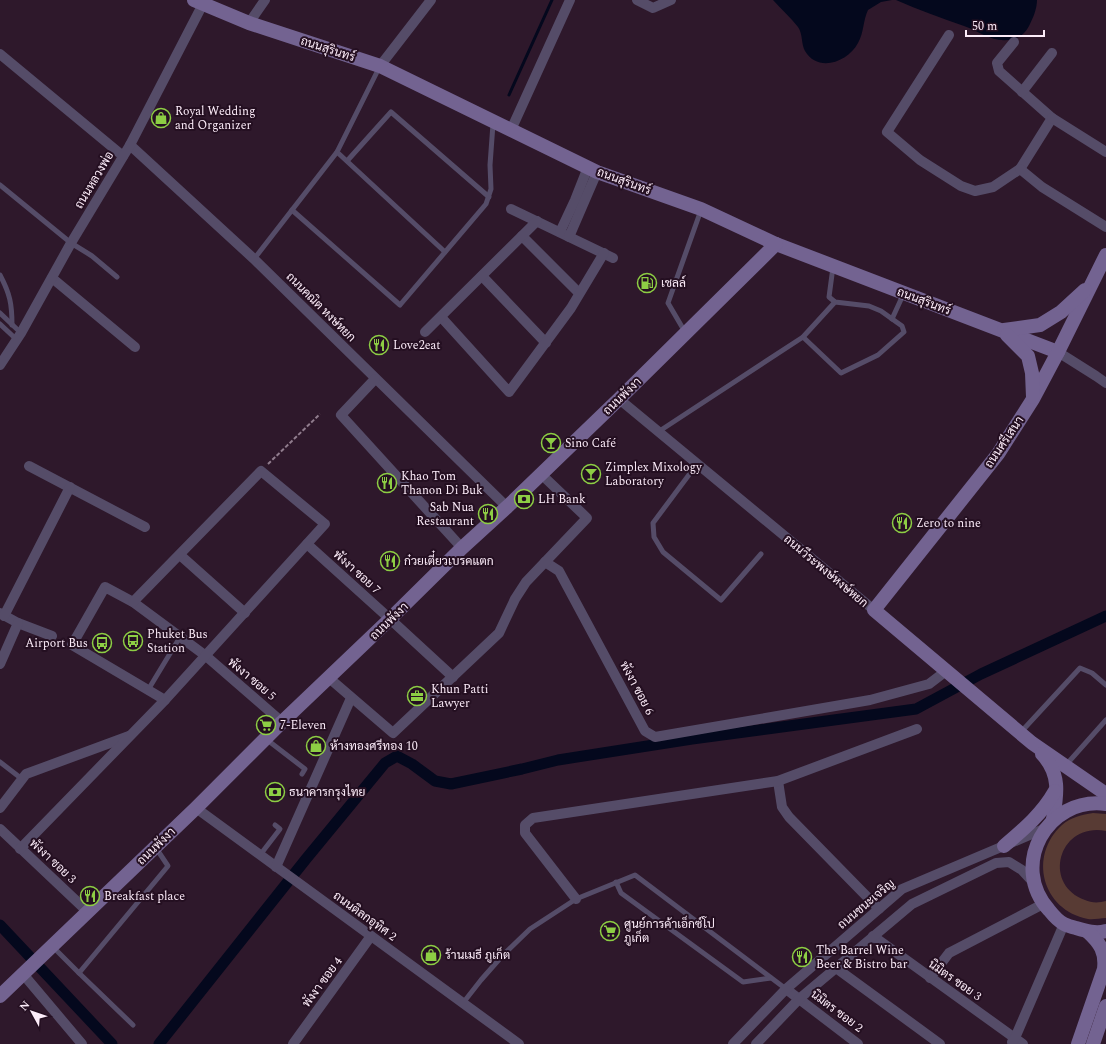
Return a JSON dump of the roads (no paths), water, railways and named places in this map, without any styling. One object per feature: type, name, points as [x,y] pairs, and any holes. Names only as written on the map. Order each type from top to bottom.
[{"type":"street","points":[[249,23],[265,0]]},
{"type":"street","points":[[380,66],[431,0]]},
{"type":"street","points":[[511,130],[570,0]]},
{"type":"street","points":[[637,0],[653,8],[671,0]]},
{"type":"street","name":"ถนนสุรินทร์","points":[[200,1],[249,23],[380,66],[593,169],[701,209],[776,244],[1058,352]]},
{"type":"street","name":"ถนนหลวงพ่อ","points":[[0,365],[130,145],[200,1]]},
{"type":"street","points":[[949,35],[887,132],[920,160],[961,186],[975,191],[993,187],[1020,169],[1052,118]]},
{"type":"street","points":[[1014,42],[997,63],[999,71],[1052,118],[1106,152]]},
{"type":"street","points":[[1022,92],[1052,53]]},
{"type":"street","points":[[0,54],[123,156]]},
{"type":"street","name":"ถนนคณิต หงษ์หยก","points":[[130,145],[254,259],[507,507]]},
{"type":"street","points":[[565,234],[575,200],[593,169]]},
{"type":"street","points":[[1020,169],[1042,187],[1106,227]]},
{"type":"street","points":[[441,317],[509,392],[546,343],[579,293],[608,256],[511,209]]},
{"type":"street","points":[[425,332],[537,221]]},
{"type":"street","points":[[522,236],[579,293]]},
{"type":"street","name":"ถนนพังงา","points":[[0,996],[156,847],[282,722],[462,548],[507,507],[619,399],[776,244]]},
{"type":"street","name":"ถนนศรีเสนา","points":[[874,610],[998,454],[1033,399],[1106,255]]},
{"type":"street","points":[[482,276],[546,343]]},
{"type":"street","points":[[52,278],[135,347]]},
{"type":"street","points":[[1002,330],[1040,325],[1061,312],[1090,286]]},
{"type":"street","points":[[1002,330],[1028,356],[1032,373],[1033,399]]},
{"type":"street","points":[[1058,352],[1106,383]]},
{"type":"street","points":[[375,378],[341,415],[462,548]]},
{"type":"street","name":"ถนนวีระพงษ์หงษ์หยก","points":[[619,399],[1032,743],[1106,794]]},
{"type":"street","points":[[29,466],[145,527]]},
{"type":"street","points":[[20,849],[165,700],[325,524],[261,471],[180,556],[133,602]]},
{"type":"street","points":[[329,678],[393,733],[499,633],[515,599],[526,582],[587,518],[541,474]]},
{"type":"street","points":[[52,636],[18,623],[2,614],[70,488]]},
{"type":"street","name":"พังงา ซอย 7","points":[[306,544],[453,677]]},
{"type":"street","points":[[180,556],[245,613]]},
{"type":"street","name":"พังงา ซอย 6","points":[[545,562],[559,571],[645,731],[655,737],[870,700],[929,684],[949,673]]},
{"type":"street","name":"พังงา ซอย 5","points":[[148,690],[72,645],[105,587],[133,602],[206,656],[282,722]]},
{"type":"street","points":[[0,664],[18,623]]},
{"type":"street","points":[[148,690],[165,700]]},
{"type":"street","points":[[280,870],[351,698]]},
{"type":"street","points":[[576,899],[525,833],[525,825],[533,818],[778,781],[917,729]]},
{"type":"street","points":[[0,808],[26,774],[132,735]]},
{"type":"street","name":"ถนนวีระพงษ์หงษ์หยก","points":[[1032,743],[1047,759],[1054,772],[1057,800],[1049,824],[1038,842],[1033,862],[1034,883]]},
{"type":"street","points":[[778,781],[782,807],[789,817],[879,909]]},
{"type":"street","points":[[1004,846],[1038,816],[1050,801],[1056,789]]},
{"type":"street","points":[[1049,824],[1066,811],[1086,804],[1106,804]]},
{"type":"street","name":"ถนนติลกอุทิศ 2","points":[[196,808],[519,1044]]},
{"type":"street","name":"ถนนชนะเจริญ","points":[[733,1044],[786,990],[902,889],[1004,846],[1049,824]]},
{"type":"street","name":"พังงา ซอย 3","points":[[0,829],[88,912]]},
{"type":"street","points":[[756,1044],[799,999],[912,904],[996,863],[1009,862],[1022,870],[1034,883],[1043,904],[1064,924],[1088,932],[1106,931]]},
{"type":"street","points":[[930,978],[949,953],[1043,904]]},
{"type":"street","points":[[1017,1042],[1064,924]]},
{"type":"street","points":[[1078,1044],[1104,969],[1105,959],[1101,947],[1095,938],[1088,932]]},
{"type":"street","name":"พังงา ซอย 4","points":[[293,1044],[371,936]]},
{"type":"street","name":"นิมิตร ซอย 3","points":[[873,936],[1017,1042]]},
{"type":"street","points":[[836,968],[940,1044]]},
{"type":"street","points":[[23,974],[82,1044]]},
{"type":"street","name":"นิมิตร ซอย 2","points":[[786,990],[858,1044]]},
{"type":"street","points":[[1095,1042],[1106,1006]]},
{"type":"lane","points":[[254,259],[337,152],[380,66]]},
{"type":"lane","points":[[347,161],[391,112],[489,196]]},
{"type":"lane","points":[[292,210],[400,305],[486,204],[491,189],[490,165],[493,121]]},
{"type":"lane","points":[[337,152],[445,252]]},
{"type":"lane","points":[[0,185],[71,244],[92,256],[117,276]]},
{"type":"lane","points":[[686,333],[668,303],[701,209]]},
{"type":"lane","points":[[804,337],[841,373],[878,355],[904,332],[902,326],[881,311],[869,306],[835,302],[829,297],[833,266]]},
{"type":"lane","points":[[0,275],[7,289],[12,306],[12,325]]},
{"type":"lane","points":[[892,319],[904,293]]},
{"type":"lane","points":[[658,432],[804,337],[835,302]]},
{"type":"lane","points":[[0,314],[12,325],[18,336]]},
{"type":"lane","points":[[0,324],[18,336]]},
{"type":"lane","points":[[697,464],[653,523],[654,537],[663,552],[721,600],[761,554]]},
{"type":"lane","points":[[148,690],[180,637]]},
{"type":"lane","points":[[1020,733],[1080,668],[1092,673],[1106,685]]},
{"type":"lane","points":[[1065,766],[1106,720]]},
{"type":"lane","points":[[266,738],[305,769],[302,774]]},
{"type":"lane","points":[[0,762],[22,779]]},
{"type":"lane","points":[[260,855],[280,829],[275,825]]},
{"type":"lane","points":[[79,972],[168,866],[156,847]]},
{"type":"lane","points":[[463,1003],[503,955],[530,929],[576,899],[635,875],[786,990]]},
{"type":"lane","points":[[616,882],[620,893],[743,982],[771,978]]},
{"type":"lane","points":[[52,946],[133,1025]]},
{"type":"water","points":[[773,0],[892,0],[881,2],[868,10],[860,39],[853,50],[840,60],[825,63],[817,62],[805,51],[798,27]]},
{"type":"water","points":[[896,0],[1037,0],[1034,13],[1026,31],[1013,39],[1000,40],[988,37],[964,26]]},
{"type":"waterway","points":[[509,95],[552,0]]},
{"type":"waterway","points":[[159,1044],[306,859],[385,763],[397,756],[412,764],[435,781],[451,784],[558,760],[692,739],[916,709],[981,674],[1106,616]]},
{"type":"waterway","points":[[0,925],[112,1044]]},
{"type":"waterway","points":[[0,928],[4,925]]},
{"type":"place","name":"Royal Wedding and Organizer","points":[[161,118]]},
{"type":"place","name":"เชลล์","points":[[647,283]]},
{"type":"place","name":"Love2eat","points":[[379,345]]},
{"type":"place","name":"Sino Café","points":[[551,443]]},
{"type":"place","name":"Zimplex Mixology Laboratory","points":[[591,474]]},
{"type":"place","name":"Khao Tom Thanon Di Buk","points":[[387,483]]},
{"type":"place","name":"LH Bank","points":[[524,499]]},
{"type":"place","name":"Sab Nua Restaurant","points":[[488,514]]},
{"type":"place","name":"Zero to nine","points":[[902,523]]},
{"type":"place","name":"ก๋วยเตี๋ยวเบรคแตก","points":[[390,561]]},
{"type":"place","name":"Phuket Bus Station","points":[[133,641]]},
{"type":"place","name":"Airport Bus","points":[[102,643]]},
{"type":"place","name":"Khun Patti Lawyer","points":[[417,696]]},
{"type":"place","name":"7-Eleven","points":[[266,725]]},
{"type":"place","name":"ห้างทองศรีทอง 10","points":[[316,746]]},
{"type":"place","name":"ธนาคารกรุงไทย","points":[[275,792]]},
{"type":"place","name":"Breakfast place","points":[[90,896]]},
{"type":"place","name":"ศูนย์การค้าเอ็กซ์โป ภูเก็ต","points":[[610,931]]},
{"type":"place","name":"ร้านเมธี ภูเก็ต","points":[[431,955]]},
{"type":"place","name":"The Barrel Wine Beer & Bistro bar","points":[[802,957]]}]
